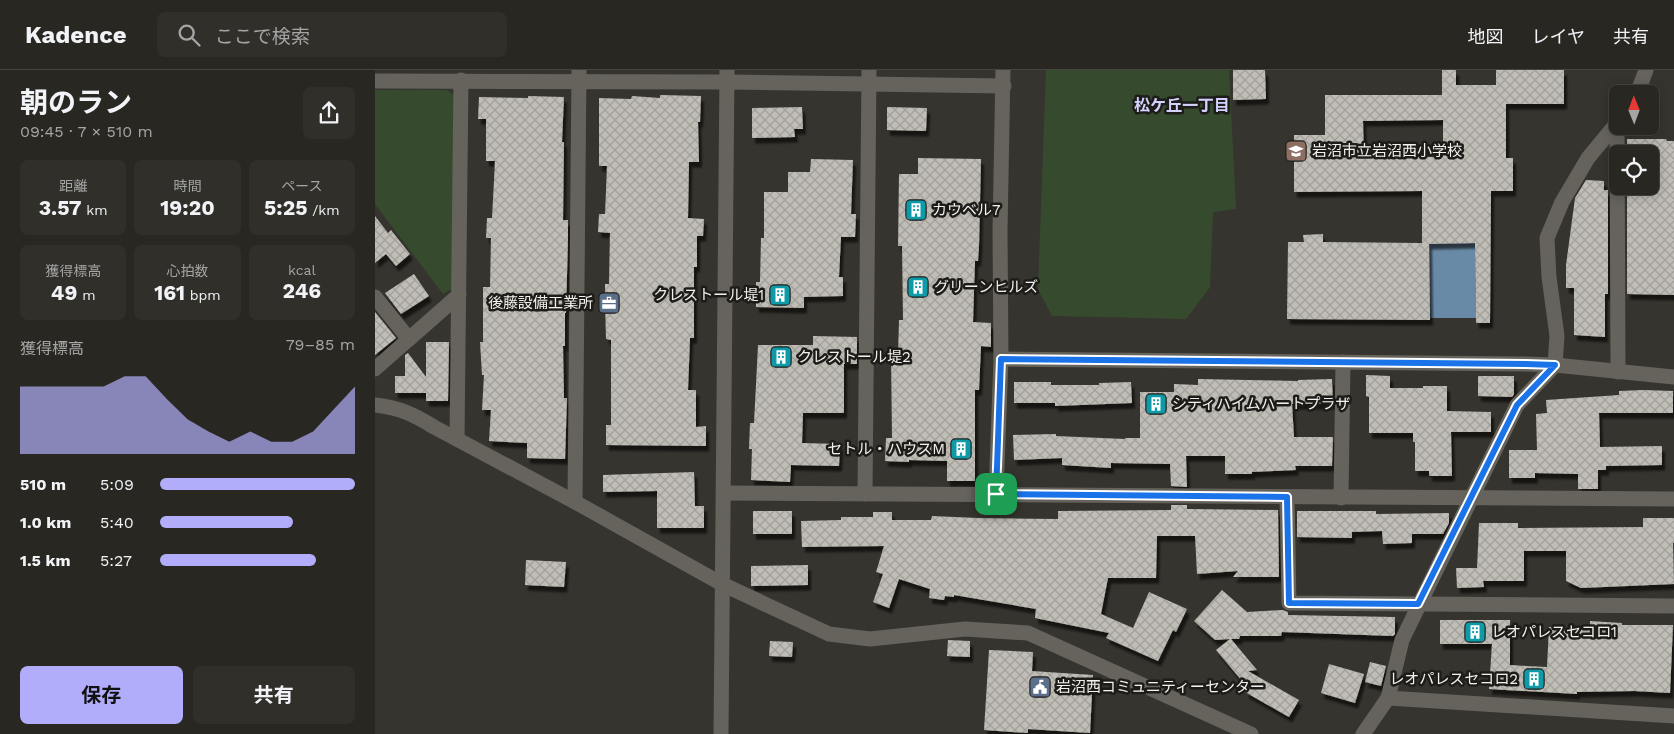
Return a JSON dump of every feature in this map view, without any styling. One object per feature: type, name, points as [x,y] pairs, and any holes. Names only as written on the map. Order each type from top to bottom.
[{"type":"street","points":[[996,494],[1001,359],[1000,231],[1003,70]]},
{"type":"street","points":[[1640,85],[1646,70]]},
{"type":"street","points":[[375,80],[461,80],[579,76],[869,77],[1003,86]]},
{"type":"street","points":[[575,502],[579,76]]},
{"type":"street","points":[[721,734],[727,76]]},
{"type":"street","points":[[865,494],[869,77]]},
{"type":"street","points":[[457,439],[461,80]]},
{"type":"street","points":[[1363,734],[1388,698],[1402,640],[1517,405],[1555,365],[1557,336],[1549,277],[1547,238],[1562,202],[1588,158],[1609,133]]},
{"type":"street","points":[[1617,135],[1618,372]]},
{"type":"street","points":[[375,369],[459,295]]},
{"type":"street","points":[[375,297],[409,339]]},
{"type":"street","points":[[1001,359],[1555,365],[1674,377]]},
{"type":"street","points":[[1341,498],[1343,362]]},
{"type":"street","points":[[375,404],[393,407],[414,414],[722,584],[829,634],[870,639],[965,630],[1028,633],[1251,734]]},
{"type":"street","points":[[724,493],[1674,499]]},
{"type":"street","points":[[1287,497],[1289,603],[1674,606]]},
{"type":"street","points":[[1388,698],[1674,716]]},
{"type":"green space","points":[[1046,70],[1229,70],[1236,209],[1213,212],[1210,287],[1186,319],[1052,316],[1038,289]]},
{"type":"green space","points":[[375,90],[447,90],[455,96],[455,287],[443,294],[375,204]]},
{"type":"water","points":[[1475,243],[1476,318],[1430,318],[1429,244]]},
{"type":"building","points":[[1233,70],[1265,70],[1266,99],[1233,100]]},
{"type":"building","points":[[1442,70],[1456,70],[1456,85],[1496,85],[1496,70],[1564,70],[1564,104],[1506,104],[1506,158],[1513,158],[1513,191],[1491,191],[1490,323],[1476,323],[1475,243],[1429,244],[1430,320],[1287,319],[1288,242],[1304,242],[1303,235],[1323,234],[1323,242],[1422,243],[1422,191],[1294,192],[1294,135],[1325,135],[1325,95],[1442,95]],"holes":[[[1443,120],[1443,157],[1364,157],[1363,121]]]},
{"type":"building","points":[[660,95],[701,96],[700,122],[698,122],[699,162],[689,162],[688,218],[704,219],[703,236],[697,236],[697,267],[694,267],[694,338],[690,338],[688,390],[696,390],[696,427],[706,426],[706,446],[606,445],[606,425],[611,425],[611,340],[606,339],[605,303],[605,284],[609,284],[610,233],[598,232],[599,214],[605,214],[607,166],[599,166],[599,98],[631,99],[632,96],[660,98]]},
{"type":"building","points":[[528,96],[564,97],[562,142],[564,142],[563,220],[568,220],[565,346],[563,346],[564,398],[567,398],[565,459],[527,458],[527,443],[489,441],[491,410],[482,410],[484,375],[482,375],[480,342],[483,342],[483,287],[490,287],[491,238],[486,238],[487,218],[492,218],[495,161],[486,161],[486,119],[478,119],[479,97],[528,98]]},
{"type":"building","points":[[802,107],[803,129],[794,129],[795,137],[752,138],[752,108]]},
{"type":"building","points":[[887,107],[927,108],[926,131],[887,130]]},
{"type":"building","points":[[1627,139],[1666,139],[1667,141],[1674,141],[1674,295],[1627,294],[1627,195],[1659,195],[1659,145],[1627,145]]},
{"type":"building","points":[[918,158],[981,159],[979,246],[978,261],[975,261],[973,322],[991,323],[991,347],[981,346],[979,390],[975,390],[975,481],[947,481],[947,461],[885,461],[886,438],[892,438],[891,355],[898,355],[899,320],[903,320],[902,246],[898,246],[899,174],[918,174]]},
{"type":"building","points":[[811,159],[853,160],[851,214],[856,214],[855,237],[841,237],[839,277],[843,277],[843,296],[804,297],[804,308],[756,307],[756,282],[760,282],[761,238],[764,238],[764,192],[788,192],[788,172],[810,172]]},
{"type":"building","points":[[1586,180],[1604,181],[1604,190],[1608,190],[1608,294],[1605,294],[1605,337],[1574,335],[1574,288],[1566,288],[1566,265],[1575,198]]},
{"type":"building","points":[[375,216],[388,233],[391,230],[410,254],[396,266],[386,254],[375,263]]},
{"type":"building","points":[[414,274],[429,296],[401,314],[385,293]]},
{"type":"building","points":[[375,312],[396,338],[375,355]]},
{"type":"building","points":[[813,336],[857,337],[857,364],[844,364],[844,413],[803,413],[802,443],[840,444],[839,466],[791,465],[790,482],[751,480],[752,449],[749,449],[750,423],[754,423],[758,345],[813,345]]},
{"type":"building","points":[[426,342],[449,342],[448,401],[426,401],[426,393],[395,393],[395,376],[405,376],[405,355],[408,353],[426,377]]},
{"type":"building","points":[[1366,375],[1390,376],[1390,388],[1447,386],[1447,411],[1491,412],[1491,432],[1451,432],[1452,476],[1429,476],[1429,471],[1415,471],[1415,442],[1413,442],[1413,433],[1369,433],[1369,397],[1366,396]]},
{"type":"building","points":[[1478,376],[1514,376],[1514,394],[1512,397],[1478,396]]},
{"type":"building","points":[[1198,379],[1298,381],[1332,379],[1333,404],[1292,404],[1294,437],[1333,437],[1332,466],[1295,466],[1296,470],[1252,472],[1252,474],[1225,474],[1225,456],[1186,456],[1187,487],[1171,486],[1170,464],[1111,463],[1111,468],[1062,465],[1062,458],[1014,460],[1013,435],[1056,434],[1056,436],[1140,438],[1140,392],[1174,392],[1174,384],[1198,385]]},
{"type":"building","points":[[1014,382],[1051,382],[1051,385],[1099,385],[1099,383],[1131,382],[1132,403],[1055,406],[1055,403],[1014,403]]},
{"type":"building","points":[[1619,391],[1673,391],[1673,413],[1599,413],[1600,447],[1662,446],[1662,465],[1606,466],[1606,470],[1598,470],[1598,489],[1578,489],[1578,474],[1535,473],[1535,478],[1509,478],[1509,450],[1537,450],[1536,414],[1547,413],[1546,400],[1619,395]]},
{"type":"building","points":[[694,472],[695,506],[704,506],[704,528],[657,528],[657,491],[603,492],[603,475]]},
{"type":"building","points":[[1171,505],[1187,505],[1187,509],[1278,510],[1279,577],[1233,577],[1238,571],[1197,574],[1195,536],[1157,536],[1156,578],[1108,578],[1101,614],[1133,628],[1149,592],[1187,609],[1176,632],[1173,630],[1158,661],[1106,638],[1109,633],[1035,618],[1036,609],[954,595],[954,597],[945,596],[944,600],[929,598],[930,589],[899,579],[889,608],[873,602],[883,574],[876,572],[884,546],[802,547],[801,521],[841,520],[841,517],[873,517],[873,512],[892,512],[892,520],[931,520],[932,516],[1058,519],[1058,511],[1171,510]]},
{"type":"building","points":[[753,511],[792,511],[792,534],[753,534]]},
{"type":"building","points":[[1297,511],[1376,511],[1376,514],[1449,513],[1449,523],[1443,534],[1412,534],[1412,543],[1383,544],[1382,531],[1352,532],[1352,538],[1297,537]]},
{"type":"building","points":[[1643,518],[1674,518],[1674,584],[1581,588],[1566,581],[1566,551],[1524,551],[1524,581],[1483,581],[1484,587],[1457,588],[1456,568],[1477,568],[1479,523],[1518,523],[1518,528],[1643,527]]},
{"type":"building","points":[[526,560],[566,562],[564,587],[525,585]]},
{"type":"building","points":[[808,565],[808,585],[751,586],[751,566]]},
{"type":"building","points":[[1222,590],[1247,612],[1283,610],[1288,612],[1288,615],[1395,617],[1395,634],[1393,636],[1282,632],[1281,636],[1240,636],[1239,639],[1231,639],[1257,670],[1248,671],[1299,700],[1289,717],[1245,692],[1248,688],[1216,650],[1230,639],[1215,640],[1194,621]]},
{"type":"building","points":[[1440,620],[1510,620],[1510,665],[1547,667],[1549,627],[1590,629],[1590,621],[1622,623],[1622,625],[1673,625],[1670,693],[1634,691],[1577,692],[1577,694],[1489,689],[1492,644],[1440,644]]},
{"type":"building","points":[[948,640],[970,641],[970,657],[947,656]]},
{"type":"building","points":[[770,641],[793,642],[792,657],[769,656]]},
{"type":"building","name":"岩沼西コミュニティーセンター","points":[[989,650],[1033,652],[1032,671],[1093,675],[1090,733],[1028,729],[1028,733],[984,730]]},
{"type":"building","points":[[1370,662],[1386,666],[1381,686],[1365,682]]},
{"type":"building","points":[[1329,664],[1364,674],[1355,703],[1321,693]]},
{"type":"place","name":"岩沼市立岩沼西小学校","points":[[1296,151]]},
{"type":"place","name":"カウベル7","points":[[916,210]]},
{"type":"place","name":"グリーンヒルズ","points":[[918,287]]},
{"type":"place","name":"クレストール堤1","points":[[780,295]]},
{"type":"place","name":"後藤設備工業所","points":[[609,303]]},
{"type":"place","name":"クレストール堤2","points":[[781,357]]},
{"type":"place","name":"シティハイムハートプラザ","points":[[1156,404]]},
{"type":"place","name":"セトル・ハウスM","points":[[961,449]]},
{"type":"place","name":"レオパレスセコロ1","points":[[1475,632]]},
{"type":"place","name":"レオパレスセコロ2","points":[[1534,679]]},
{"type":"place","name":"岩沼西コミュニティーセンター","points":[[1040,687]]},
{"type":"district","name":"松ケ丘一丁目","points":[[1182,105]]},
{"type":"route","points":[[1001,359],[1555,365],[1517,405],[1418,604],[1289,603],[1287,497],[996,494],[1001,359]]}]
